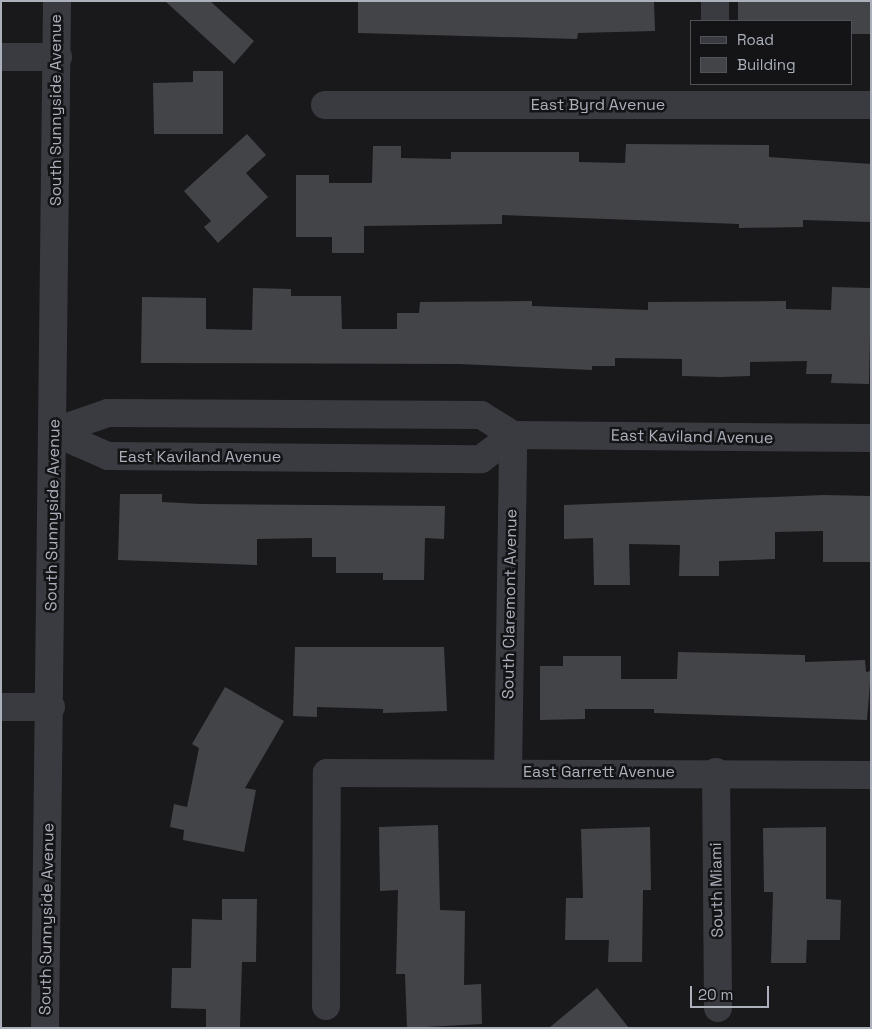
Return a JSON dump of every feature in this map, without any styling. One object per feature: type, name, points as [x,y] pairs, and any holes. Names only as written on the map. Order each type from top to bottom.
[{"type":"street","name":"South Sunnyside Avenue","points":[[44,1028],[50,707],[58,57],[57,1]]},
{"type":"street","points":[[715,1],[715,20]]},
{"type":"street","points":[[1,57],[58,57]]},
{"type":"street","name":"East Byrd Avenue","points":[[326,105],[715,94],[871,105]]},
{"type":"street","points":[[53,432],[108,413],[206,413],[481,415],[513,435]]},
{"type":"street","name":"East Kaviland Avenue","points":[[53,432],[108,456],[472,459],[481,459],[513,435],[871,438]]},
{"type":"street","name":"South Claremont Avenue","points":[[508,772],[513,435]]},
{"type":"street","points":[[1,707],[50,707]]},
{"type":"street","name":"East Garrett Avenue","points":[[326,1006],[327,773],[716,772],[871,775]]},
{"type":"street","name":"South Miami","points":[[716,772],[718,1008]]},
{"type":"building","points":[[165,1],[210,1],[254,41],[234,64]]},
{"type":"building","points":[[358,1],[654,1],[655,31],[578,33],[577,39],[358,33]]},
{"type":"building","points":[[738,1],[871,1],[871,34],[852,34],[852,20],[738,20]]},
{"type":"building","points":[[193,71],[223,71],[223,134],[154,134],[153,83],[193,82]]},
{"type":"building","points":[[247,134],[266,155],[246,173],[268,197],[218,243],[204,227],[211,221],[184,191]]},
{"type":"building","points":[[626,144],[769,145],[769,157],[871,164],[871,222],[803,220],[803,227],[739,228],[739,224],[502,215],[502,224],[364,226],[364,253],[332,253],[332,237],[296,237],[296,175],[329,175],[329,183],[372,183],[373,146],[401,146],[401,158],[451,159],[451,152],[579,152],[579,162],[625,163]]},
{"type":"building","points":[[832,287],[871,288],[869,384],[831,383],[832,374],[806,374],[807,361],[750,362],[750,376],[720,377],[682,376],[682,359],[615,358],[615,366],[592,366],[592,370],[459,364],[141,363],[142,297],[206,298],[206,329],[252,330],[253,288],[291,289],[291,296],[341,296],[342,329],[397,329],[397,313],[419,313],[420,302],[532,301],[532,306],[648,310],[648,302],[786,301],[786,309],[831,310]]},
{"type":"building","points":[[120,494],[162,494],[162,502],[200,504],[445,506],[444,539],[425,538],[424,580],[383,580],[383,573],[336,573],[336,557],[312,557],[312,538],[257,539],[257,565],[118,560]]},
{"type":"building","points":[[824,495],[871,496],[871,562],[823,562],[823,531],[775,532],[775,559],[719,561],[719,576],[679,576],[680,545],[629,544],[630,585],[594,585],[593,538],[564,539],[564,505]]},
{"type":"building","points":[[295,647],[444,647],[447,711],[383,713],[383,709],[317,707],[317,717],[293,716]]},
{"type":"building","points":[[678,652],[805,655],[805,662],[865,660],[866,672],[871,671],[867,720],[654,713],[654,709],[585,709],[585,719],[540,720],[540,666],[563,666],[563,656],[621,656],[621,679],[677,679]]},
{"type":"building","points":[[225,687],[284,721],[245,788],[256,790],[244,852],[183,840],[184,830],[170,827],[174,804],[187,807],[199,748],[192,744]]},
{"type":"building","points":[[438,825],[440,910],[465,911],[464,985],[481,984],[482,1024],[407,1028],[405,974],[396,974],[398,890],[380,891],[379,827]]},
{"type":"building","points":[[650,827],[651,890],[643,890],[642,962],[608,962],[609,940],[565,940],[566,898],[583,898],[581,829]]},
{"type":"building","points":[[826,827],[826,899],[841,900],[840,940],[807,940],[806,963],[771,963],[773,892],[764,892],[763,828]]},
{"type":"building","points":[[222,899],[257,899],[256,962],[242,962],[240,1028],[206,1028],[206,1009],[171,1008],[172,968],[191,968],[192,919],[222,920]]},
{"type":"building","points":[[597,988],[629,1028],[549,1028]]}]
